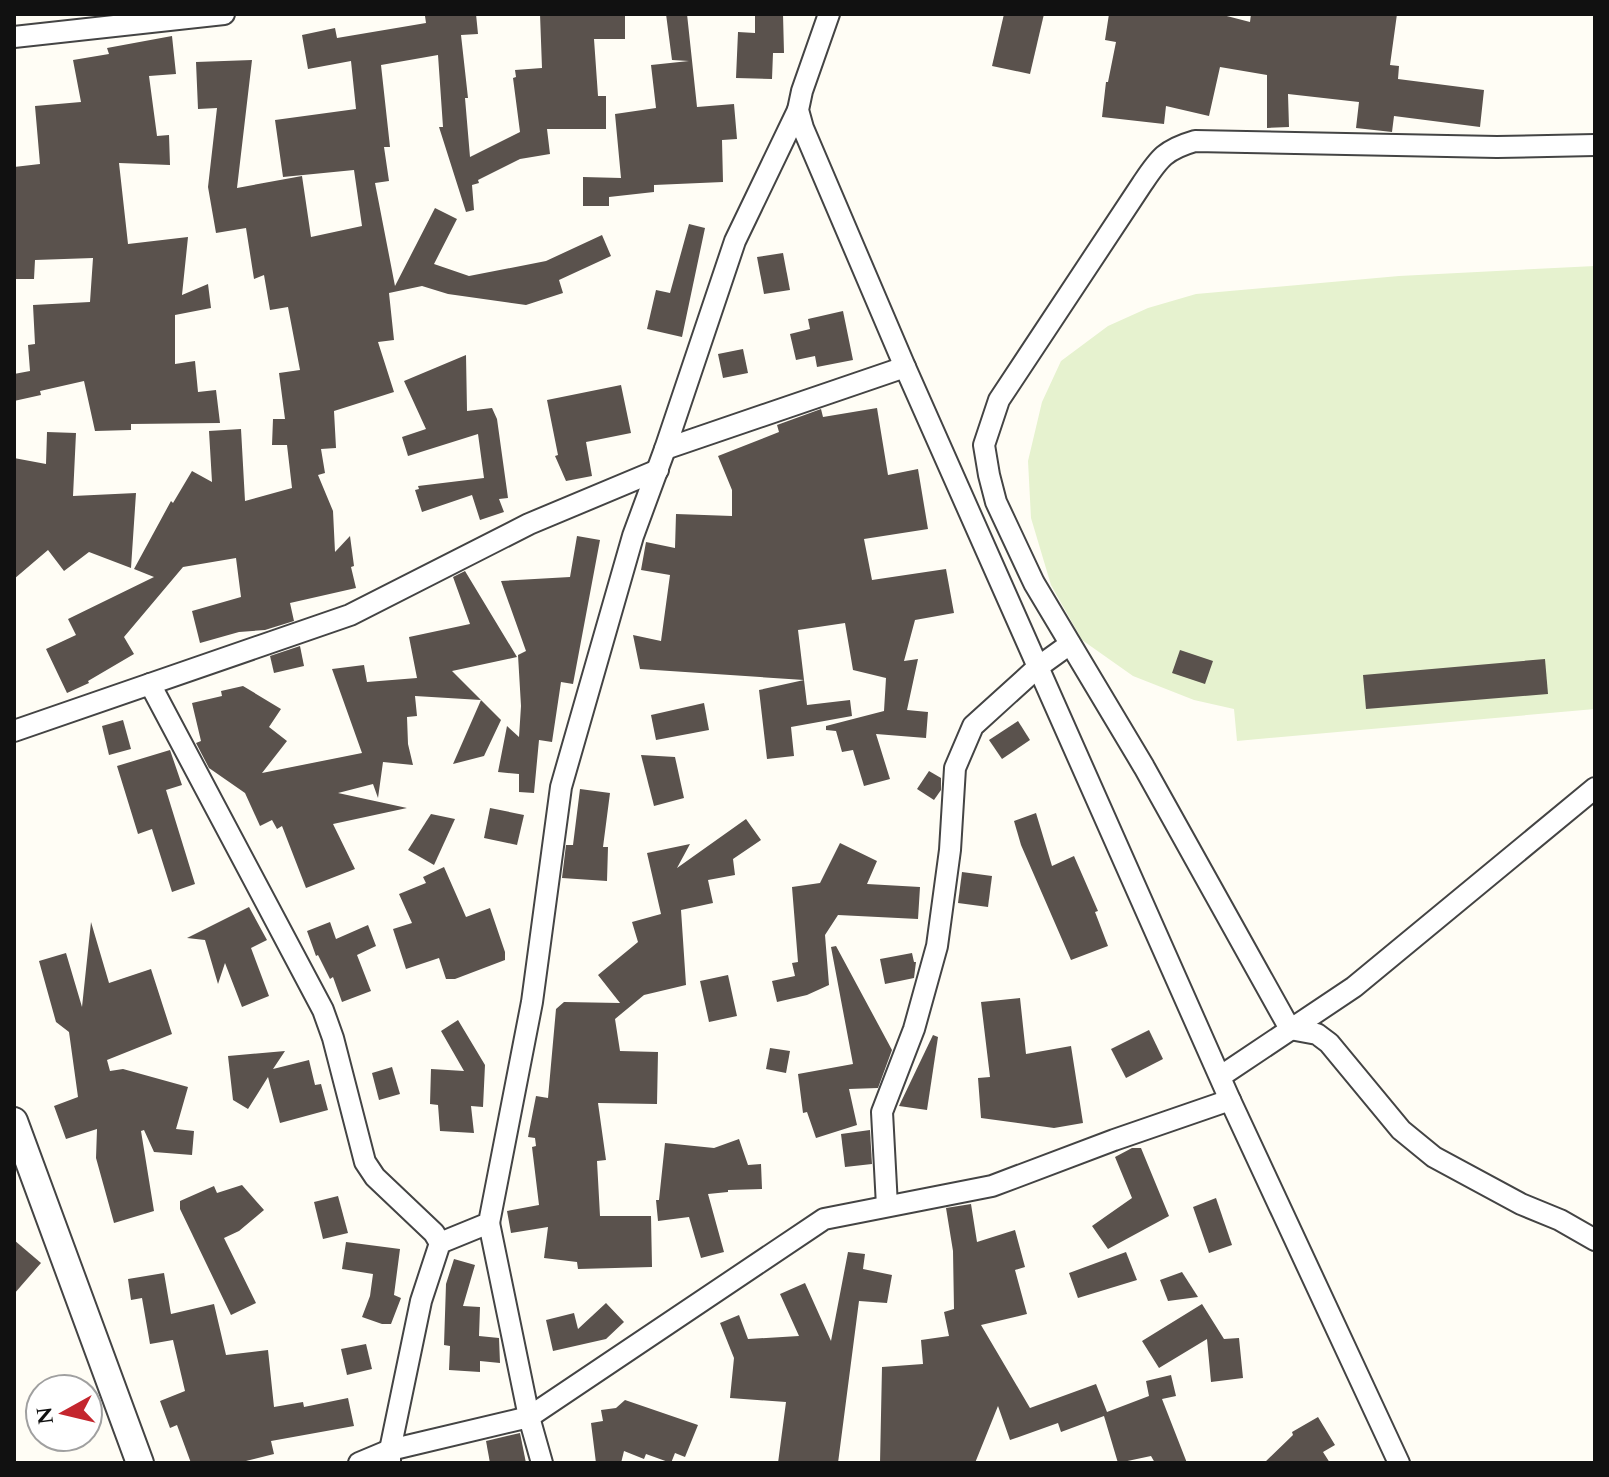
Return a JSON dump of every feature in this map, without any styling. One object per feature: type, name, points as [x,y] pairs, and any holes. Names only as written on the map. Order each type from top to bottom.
[{"type":"street","points":[[14,37],[224,14]]},
{"type":"street","points":[[542,1463],[529,1417],[489,1223],[532,1002],[561,787],[633,536],[735,241],[798,110],[829,14]]},
{"type":"street","points":[[798,110],[905,367],[1230,1100],[1399,1463]]},
{"type":"street","points":[[1290,1029],[1144,767],[1034,583],[996,502],[984,445],[999,400],[1158,161],[1173,147],[1195,141],[1497,147],[1595,145]]},
{"type":"street","points":[[665,449],[905,367]]},
{"type":"street","points":[[14,731],[350,615],[529,524],[658,470]]},
{"type":"street","points":[[887,1206],[882,1112],[914,1029],[937,946],[950,850],[955,768],[961,749],[973,726],[1038,667],[1070,644]]},
{"type":"street","points":[[150,684],[323,1010],[365,1162],[375,1177],[434,1233],[440,1243],[421,1301],[390,1456]]},
{"type":"street","points":[[1221,1076],[1354,987],[1595,788]]},
{"type":"street","points":[[1290,1029],[1317,1034],[1329,1043],[1401,1130],[1434,1157],[1521,1204],[1593,1236]]},
{"type":"street","points":[[359,1463],[529,1417],[824,1219],[992,1186],[1230,1100]]},
{"type":"street","points":[[14,1121],[140,1463]]},
{"type":"street","points":[[440,1243],[489,1223]]},
{"type":"green space","points":[[1595,266],[1595,709],[1237,741],[1234,709],[1194,700],[1133,676],[1082,640],[1051,585],[1031,518],[1028,461],[1042,402],[1061,361],[1108,326],[1148,308],[1196,294],[1399,276]]},
{"type":"building","points":[[476,14],[478,34],[461,35],[470,157],[520,132],[513,78],[516,77],[515,70],[542,68],[540,14],[625,14],[625,39],[594,39],[598,96],[606,96],[606,129],[547,129],[550,154],[520,159],[478,180],[479,183],[472,185],[474,210],[466,212],[439,127],[443,127],[438,55],[381,65],[390,147],[384,147],[389,181],[375,183],[395,286],[435,208],[457,219],[434,264],[469,276],[546,261],[602,235],[611,256],[559,280],[563,293],[526,305],[448,294],[422,286],[389,293],[394,340],[378,342],[394,392],[334,411],[336,448],[321,449],[325,473],[318,475],[333,511],[335,552],[350,536],[354,566],[351,567],[356,588],[290,603],[294,621],[200,643],[192,611],[241,597],[236,558],[183,567],[124,637],[134,654],[89,683],[67,693],[46,649],[76,635],[68,619],[154,577],[134,569],[171,501],[173,503],[192,471],[212,482],[209,431],[241,429],[245,501],[292,488],[287,445],[272,445],[273,419],[285,419],[279,373],[300,370],[288,307],[270,310],[264,275],[254,279],[246,228],[216,233],[208,187],[217,108],[198,109],[196,62],[252,60],[237,188],[302,176],[311,237],[362,226],[354,170],[283,177],[275,120],[356,109],[351,61],[308,69],[302,35],[335,28],[337,38],[426,23],[425,16]]},
{"type":"building","points":[[666,14],[687,14],[697,107],[734,104],[737,139],[722,140],[723,182],[654,185],[654,192],[609,197],[609,206],[583,206],[583,177],[621,178],[615,114],[656,108],[651,65],[689,61],[672,60]]},
{"type":"building","points":[[755,14],[783,14],[784,53],[773,53],[772,79],[736,78],[738,32],[755,33]]},
{"type":"building","points":[[1004,14],[1044,14],[1030,74],[992,66]]},
{"type":"building","points":[[1109,14],[1219,14],[1250,22],[1251,14],[1397,14],[1390,65],[1399,66],[1398,79],[1484,90],[1480,127],[1394,116],[1392,132],[1356,128],[1359,102],[1288,94],[1289,127],[1267,128],[1267,75],[1220,67],[1209,116],[1166,106],[1164,124],[1102,117],[1106,82],[1116,42],[1105,40]]},
{"type":"building","points":[[172,36],[176,74],[149,76],[157,136],[169,135],[170,165],[119,163],[128,244],[188,237],[182,295],[208,284],[211,308],[175,315],[175,364],[195,361],[198,392],[216,390],[220,423],[131,424],[131,430],[95,431],[84,381],[40,391],[41,395],[14,401],[14,374],[30,371],[28,345],[35,344],[33,305],[90,302],[93,258],[35,260],[34,279],[14,279],[14,167],[40,164],[35,106],[81,102],[73,60],[109,54],[107,48]]},
{"type":"building","points":[[689,224],[705,228],[682,337],[647,329],[656,290],[670,293]]},
{"type":"building","points":[[783,253],[790,290],[764,294],[757,257]]},
{"type":"building","points":[[843,311],[853,360],[817,367],[815,356],[796,360],[790,334],[810,329],[808,319]]},
{"type":"building","points":[[743,349],[748,373],[723,378],[718,354]]},
{"type":"building","points":[[466,355],[467,411],[492,408],[497,419],[508,498],[499,499],[504,512],[480,520],[472,495],[422,512],[415,490],[419,489],[418,486],[484,478],[478,434],[408,456],[402,437],[426,429],[404,381]]},
{"type":"building","points":[[621,385],[631,433],[586,442],[592,476],[566,481],[555,456],[558,455],[547,400]]},
{"type":"building","points":[[877,408],[888,475],[918,469],[928,529],[864,539],[872,580],[946,569],[954,613],[915,620],[904,661],[918,659],[907,710],[928,712],[926,738],[876,734],[890,779],[864,786],[853,750],[842,752],[836,731],[826,730],[826,726],[884,711],[886,678],[853,670],[845,623],[798,630],[804,680],[640,669],[633,635],[661,641],[670,575],[641,570],[646,542],[675,548],[676,514],[732,516],[732,490],[718,456],[779,432],[777,425],[821,409],[823,417]]},
{"type":"building","points":[[47,432],[76,433],[73,496],[136,493],[131,568],[89,552],[64,571],[48,550],[14,579],[14,458],[46,464]]},
{"type":"building","points":[[577,536],[600,540],[573,684],[561,682],[552,742],[539,740],[534,793],[519,792],[519,774],[498,772],[507,726],[519,737],[518,655],[526,651],[501,581],[570,577]]},
{"type":"building","points":[[465,571],[517,657],[452,671],[481,700],[415,696],[417,716],[407,717],[413,765],[383,762],[378,798],[373,784],[338,793],[407,808],[333,824],[355,869],[306,888],[282,826],[277,829],[272,820],[260,826],[245,793],[209,768],[196,743],[201,741],[192,703],[222,696],[221,691],[243,686],[281,709],[269,727],[287,741],[262,773],[362,753],[332,669],[364,665],[367,682],[417,678],[409,637],[470,624],[453,577]]},
{"type":"building","points":[[300,646],[304,666],[274,673],[270,656]]},
{"type":"building","points":[[1180,650],[1213,661],[1205,684],[1172,673]]},
{"type":"building","points":[[1545,659],[1548,694],[1366,709],[1363,675]]},
{"type":"building","points":[[804,680],[807,705],[850,700],[852,716],[791,727],[794,756],[767,759],[759,690]]},
{"type":"building","points":[[481,700],[501,720],[484,756],[453,764]]},
{"type":"building","points":[[704,703],[709,730],[656,740],[651,715]]},
{"type":"building","points":[[123,720],[131,749],[109,755],[102,726]]},
{"type":"building","points":[[1018,721],[1030,740],[1002,759],[989,740]]},
{"type":"building","points":[[170,750],[182,785],[166,790],[195,884],[172,892],[152,829],[138,834],[117,766]]},
{"type":"building","points":[[641,755],[675,757],[684,798],[654,806]]},
{"type":"building","points":[[929,771],[941,778],[941,790],[934,800],[917,789]]},
{"type":"building","points":[[580,789],[610,793],[603,847],[608,847],[607,881],[562,878],[566,845],[573,845]]},
{"type":"building","points":[[490,808],[524,815],[517,845],[484,838]]},
{"type":"building","points":[[1036,813],[1052,866],[1074,856],[1098,911],[1095,912],[1108,946],[1071,960],[1021,845],[1014,821]]},
{"type":"building","points":[[431,814],[455,819],[434,865],[408,850]]},
{"type":"building","points":[[746,819],[761,840],[733,859],[735,875],[708,880],[713,903],[681,910],[686,985],[644,995],[615,1019],[620,1051],[658,1052],[657,1104],[598,1103],[606,1160],[597,1161],[600,1216],[651,1216],[652,1267],[578,1269],[577,1262],[544,1258],[548,1227],[511,1233],[507,1211],[539,1205],[532,1147],[536,1146],[535,1138],[528,1137],[536,1096],[548,1098],[556,1009],[564,1002],[620,1003],[598,975],[638,942],[632,922],[661,914],[647,853],[690,844],[677,868]]},
{"type":"building","points":[[840,843],[877,861],[867,884],[920,887],[918,919],[838,915],[825,935],[829,985],[807,995],[777,1002],[772,981],[795,976],[792,963],[798,962],[792,887],[820,883]]},
{"type":"building","points":[[444,867],[466,917],[490,908],[505,952],[505,960],[455,979],[446,979],[439,958],[406,969],[393,929],[412,923],[399,894],[426,883],[423,877]]},
{"type":"building","points":[[962,872],[992,876],[988,907],[958,903]]},
{"type":"building","points":[[249,907],[267,940],[251,948],[269,996],[242,1007],[225,963],[218,984],[205,940],[187,938]]},
{"type":"building","points":[[91,922],[109,983],[151,969],[172,1034],[107,1060],[110,1071],[123,1069],[188,1087],[176,1129],[194,1131],[192,1155],[154,1152],[144,1130],[141,1131],[154,1211],[114,1223],[96,1158],[97,1129],[66,1139],[54,1106],[78,1097],[69,1032],[56,1022],[39,961],[66,953],[82,1007]]},
{"type":"building","points":[[330,922],[336,939],[368,925],[376,946],[357,955],[371,991],[342,1002],[333,977],[330,979],[316,956],[307,931]]},
{"type":"building","points":[[836,946],[892,1050],[878,1088],[849,1089],[857,1125],[816,1138],[807,1112],[803,1113],[798,1074],[853,1064],[831,947]]},
{"type":"building","points":[[912,953],[916,962],[914,978],[885,984],[880,959]]},
{"type":"building","points":[[728,975],[737,1016],[709,1022],[700,981]]},
{"type":"building","points":[[1020,998],[1026,1054],[1071,1046],[1083,1123],[1054,1128],[981,1118],[978,1078],[990,1077],[981,1002]]},
{"type":"building","points":[[458,1020],[485,1065],[483,1107],[471,1106],[474,1133],[440,1131],[438,1105],[430,1104],[431,1069],[464,1071],[441,1031]]},
{"type":"building","points":[[1149,1030],[1163,1059],[1126,1078],[1111,1049]]},
{"type":"building","points":[[933,1035],[938,1037],[927,1110],[899,1106]]},
{"type":"building","points":[[770,1048],[790,1051],[786,1073],[766,1069]]},
{"type":"building","points":[[285,1051],[273,1069],[309,1060],[315,1085],[321,1084],[328,1110],[280,1123],[268,1077],[248,1109],[233,1100],[228,1056]]},
{"type":"building","points":[[392,1067],[400,1094],[379,1100],[372,1073]]},
{"type":"building","points":[[870,1130],[872,1164],[845,1167],[841,1134]]},
{"type":"building","points":[[739,1139],[748,1165],[761,1164],[762,1189],[708,1194],[724,1252],[701,1258],[689,1217],[658,1221],[656,1200],[659,1200],[665,1143],[714,1148]]},
{"type":"building","points":[[1132,1148],[1141,1148],[1169,1216],[1108,1249],[1092,1226],[1132,1198],[1115,1157]]},
{"type":"building","points":[[242,1185],[264,1210],[239,1231],[224,1238],[256,1303],[231,1315],[180,1209],[180,1201],[214,1186],[217,1193]]},
{"type":"building","points":[[338,1196],[348,1233],[323,1239],[314,1202]]},
{"type":"building","points":[[1216,1198],[1232,1245],[1209,1253],[1193,1207]]},
{"type":"building","points":[[971,1204],[977,1242],[1015,1230],[1025,1267],[1015,1270],[1027,1314],[981,1325],[1030,1408],[1096,1384],[1107,1412],[1149,1396],[1146,1381],[1171,1375],[1176,1396],[1162,1399],[1187,1463],[1155,1463],[1151,1456],[1118,1463],[1104,1416],[1061,1432],[1058,1423],[1010,1440],[998,1406],[975,1463],[880,1463],[882,1367],[923,1364],[921,1340],[949,1336],[944,1312],[954,1309],[953,1251],[946,1208]]},
{"type":"building","points":[[14,1240],[41,1263],[14,1294]]},
{"type":"building","points":[[346,1242],[400,1249],[394,1295],[401,1298],[391,1324],[362,1317],[370,1296],[373,1274],[342,1269]]},
{"type":"building","points":[[848,1252],[865,1254],[863,1269],[892,1275],[887,1303],[859,1301],[838,1463],[778,1463],[786,1402],[730,1398],[734,1358],[720,1323],[739,1315],[748,1339],[799,1336],[780,1294],[805,1283],[831,1341]]},
{"type":"building","points":[[1126,1252],[1137,1280],[1078,1298],[1069,1273]]},
{"type":"building","points":[[454,1259],[475,1265],[463,1306],[480,1307],[479,1336],[499,1338],[500,1363],[480,1361],[480,1372],[449,1370],[450,1346],[444,1345],[446,1284]]},
{"type":"building","points":[[1182,1272],[1198,1297],[1168,1301],[1160,1280]]},
{"type":"building","points":[[164,1273],[171,1314],[214,1304],[226,1355],[268,1350],[274,1407],[303,1402],[304,1407],[348,1398],[354,1426],[271,1441],[274,1454],[238,1463],[191,1463],[177,1425],[170,1428],[160,1401],[185,1391],[173,1340],[150,1344],[142,1298],[131,1300],[128,1279]]},
{"type":"building","points":[[606,1303],[624,1322],[606,1339],[553,1351],[546,1320],[574,1313],[578,1329]]},
{"type":"building","points":[[1202,1304],[1224,1339],[1239,1338],[1243,1378],[1211,1382],[1207,1339],[1159,1368],[1142,1341]]},
{"type":"building","points":[[366,1344],[372,1369],[347,1375],[341,1349]]},
{"type":"building","points":[[625,1400],[698,1425],[685,1457],[675,1453],[671,1463],[646,1454],[644,1459],[624,1451],[621,1463],[596,1463],[591,1423],[603,1421],[601,1410],[616,1408]]},
{"type":"building","points":[[1318,1417],[1335,1445],[1323,1452],[1330,1463],[1264,1463],[1293,1435],[1292,1432]]},
{"type":"building","points":[[520,1433],[526,1463],[490,1463],[486,1441]]}]
